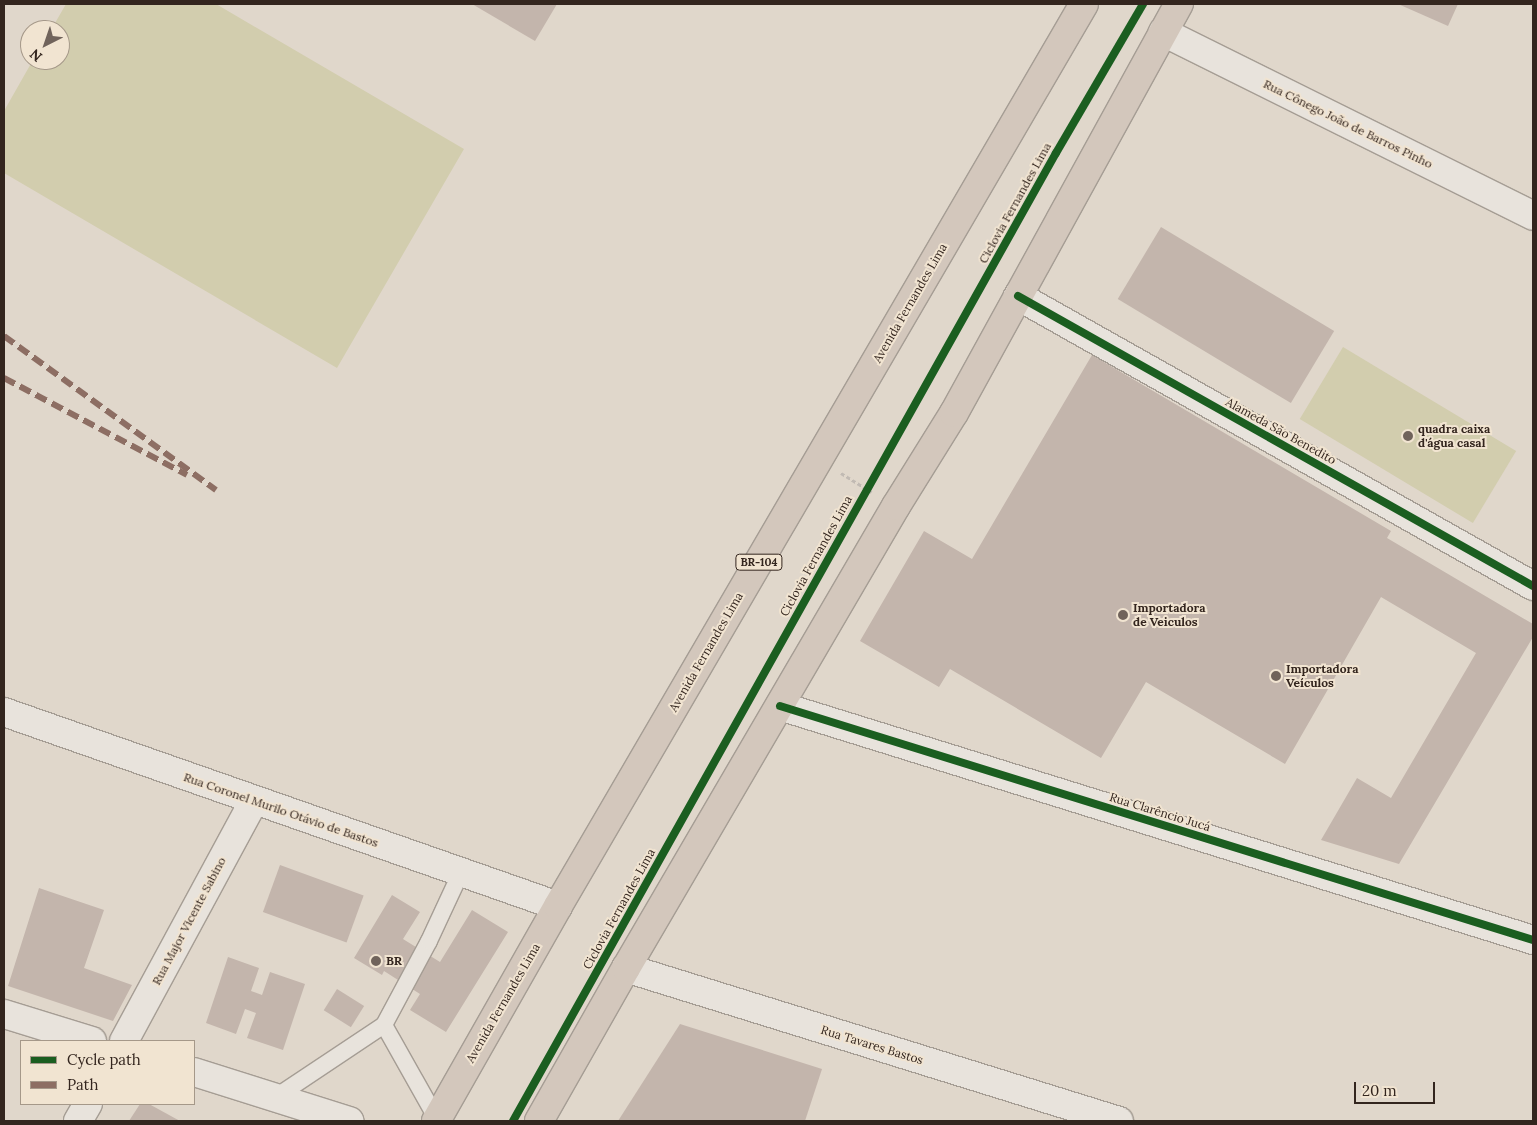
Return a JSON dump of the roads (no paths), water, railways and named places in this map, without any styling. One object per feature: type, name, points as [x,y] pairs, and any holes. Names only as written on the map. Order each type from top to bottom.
[{"type":"highway","name":"Avenida Fernandes Lima","points":[[437,1120],[558,906],[1084,4]]},
{"type":"highway","points":[[539,1121],[626,968],[896,506],[954,413],[1179,4]]},
{"type":"street","name":"Rua Cônego João de Barros Pinho","points":[[1162,32],[1533,216]]},
{"type":"street","name":"Alameda São Benedito","points":[[1018,296],[1533,586]]},
{"type":"street","name":"Rua Clarêncio Jucá","points":[[780,706],[1533,938]]},
{"type":"street","name":"Rua Coronel Murilo Otávio de Bastos","points":[[4,712],[558,906]]},
{"type":"street","name":"Rua Major Vicente Sabino","points":[[125,1040],[254,801]]},
{"type":"street","name":"Rua Tavares Bastos","points":[[626,968],[1119,1121]]},
{"type":"street","points":[[4,1014],[89,1040]]},
{"type":"street","points":[[195,1072],[349,1121]]},
{"type":"street","points":[[78,1121],[87,1105]]},
{"type":"lane","points":[[276,1097],[384,1025],[429,941],[461,872]]},
{"type":"lane","points":[[384,1025],[437,1120]]},
{"type":"place","name":"quadra caixa d'água casal","points":[[1408,436]]},
{"type":"place","name":"Importadora de Veiculos","points":[[1123,615]]},
{"type":"place","name":"Importadora Veículos","points":[[1276,676]]},
{"type":"place","name":"BR","points":[[376,961]]}]
